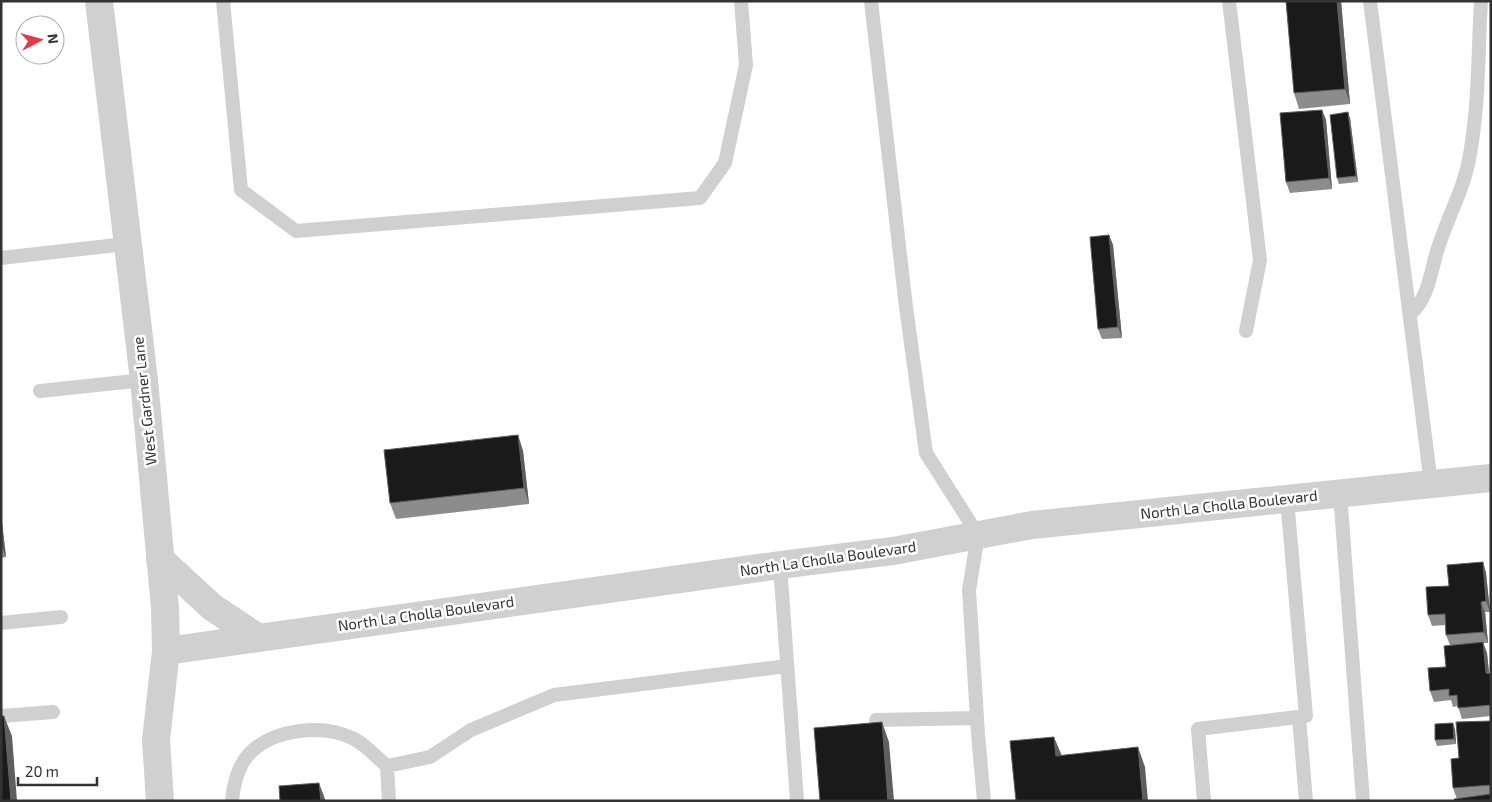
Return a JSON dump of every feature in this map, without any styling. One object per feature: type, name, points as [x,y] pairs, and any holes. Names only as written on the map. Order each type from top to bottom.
[{"type":"street","name":"West Gardner Lane","points":[[99,1],[126,244],[144,380],[160,560],[166,651],[156,740],[160,801]]},
{"type":"street","name":"North La Cholla Boulevard","points":[[166,651],[780,565],[893,551],[1032,525],[1491,478]]},
{"type":"street","points":[[160,560],[212,607],[257,637]]},
{"type":"lane","points":[[223,1],[241,190],[296,231],[700,198],[725,163],[746,65],[741,1]]},
{"type":"lane","points":[[871,1],[906,307],[926,453],[978,535],[969,590],[984,801]]},
{"type":"lane","points":[[1229,1],[1260,260],[1246,331]]},
{"type":"lane","points":[[1370,1],[1411,313],[1431,484]]},
{"type":"lane","points":[[1411,313],[1424,298],[1440,240],[1456,202],[1470,155],[1476,101],[1481,1]]},
{"type":"lane","points":[[1,258],[126,244]]},
{"type":"lane","points":[[40,391],[144,380]]},
{"type":"lane","points":[[1340,493],[1363,801]]},
{"type":"lane","points":[[1204,801],[1198,729],[1306,716],[1287,499]]},
{"type":"lane","points":[[780,565],[797,801]]},
{"type":"lane","points":[[1,623],[61,617]]},
{"type":"lane","points":[[387,766],[430,757],[471,730],[554,695],[787,666]]},
{"type":"lane","points":[[1,716],[52,712]]},
{"type":"lane","points":[[1299,717],[1306,801]]},
{"type":"lane","points":[[876,720],[977,718]]},
{"type":"lane","points":[[232,801],[240,769],[248,756],[270,739],[313,730],[338,733],[355,739],[387,766],[389,801]]},
{"type":"building","points":[[1286,1],[1337,1],[1345,89],[1294,93]]},
{"type":"building","points":[[1322,110],[1329,178],[1286,182],[1280,113]]},
{"type":"building","points":[[1348,112],[1356,176],[1337,178],[1330,115]]},
{"type":"building","points":[[1109,235],[1118,327],[1098,329],[1090,237]]},
{"type":"building","points":[[518,435],[524,488],[390,503],[384,450]]},
{"type":"building","points":[[1483,562],[1486,601],[1481,602],[1484,632],[1446,635],[1445,614],[1428,615],[1426,587],[1449,586],[1447,565]]},
{"type":"building","points":[[1483,642],[1486,673],[1491,674],[1491,705],[1458,708],[1457,695],[1449,696],[1449,689],[1430,691],[1428,668],[1446,667],[1444,646]]},
{"type":"building","points":[[1,716],[4,716],[11,801],[1,801]]},
{"type":"building","points":[[1491,721],[1491,785],[1453,788],[1451,759],[1459,758],[1456,722]]},
{"type":"building","points":[[882,722],[888,801],[820,801],[814,728]]},
{"type":"building","points":[[1453,723],[1454,739],[1435,740],[1435,724]]},
{"type":"building","points":[[1054,737],[1056,756],[1138,747],[1143,801],[1016,801],[1010,741]]},
{"type":"building","points":[[319,783],[321,801],[280,801],[279,786]]},
{"type":"building","points":[[1491,794],[1491,801],[1455,801],[1454,799]]}]
